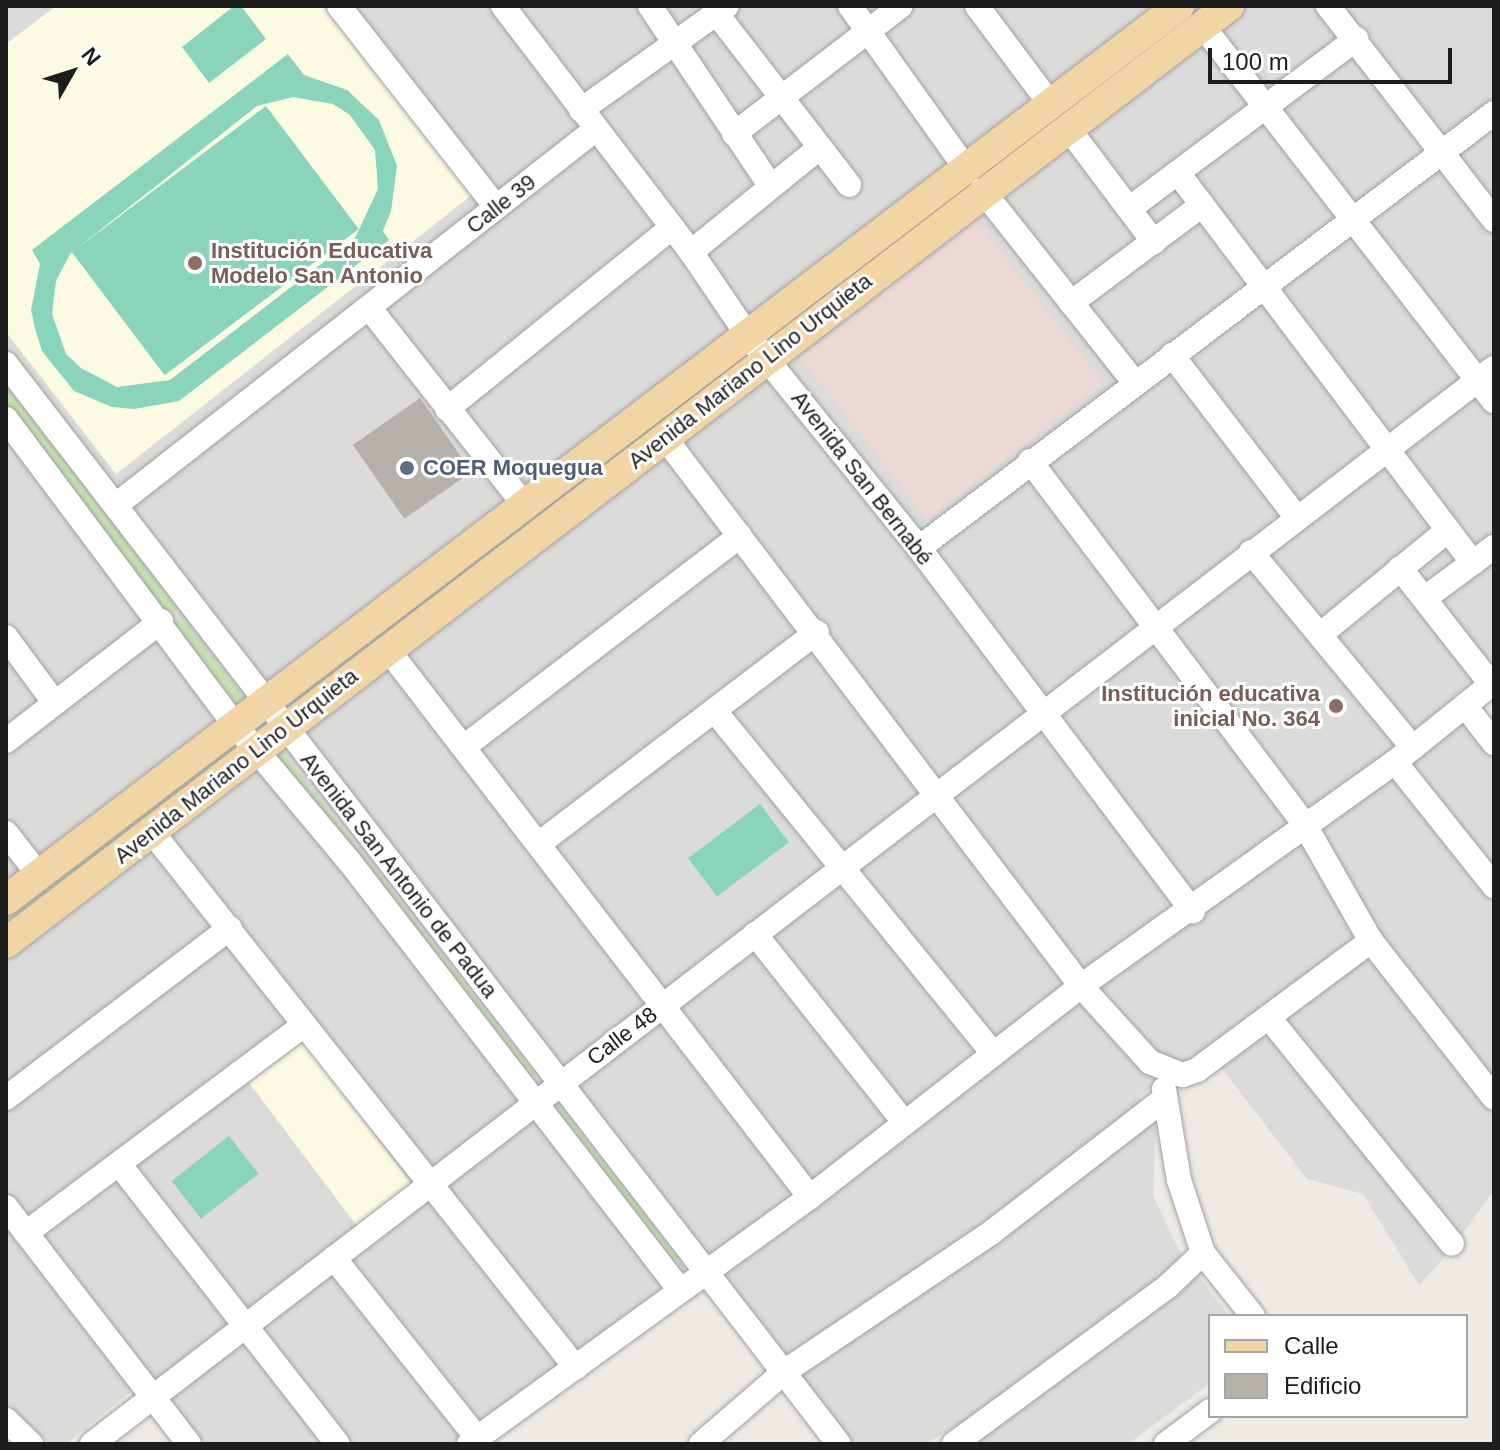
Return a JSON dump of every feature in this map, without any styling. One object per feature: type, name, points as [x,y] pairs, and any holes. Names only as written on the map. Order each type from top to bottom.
[{"type":"main road","name":"Avenida Mariano Lino Urquieta","points":[[1060,116],[1179,6]]},
{"type":"main road","name":"Avenida Mariano Lino Urquieta","points":[[6,900],[276,715],[526,507],[757,346],[1060,116],[1229,6]]},
{"type":"main road","name":"Avenida Mariano Lino Urquieta","points":[[276,715],[389,651],[665,438],[757,346]]},
{"type":"main road","name":"Avenida Mariano Lino Urquieta","points":[[6,943],[152,832],[246,737]]},
{"type":"street","points":[[339,6],[496,207]]},
{"type":"street","name":"Avenida San Bernabé","points":[[503,6],[691,252],[757,346],[919,548],[1193,911]]},
{"type":"street","points":[[650,6],[770,185]]},
{"type":"street","points":[[850,6],[974,180],[1135,383]]},
{"type":"street","points":[[734,134],[901,6]]},
{"type":"street","points":[[1328,6],[1444,151],[1494,220]]},
{"type":"street","points":[[722,10],[779,99],[849,185]]},
{"type":"street","name":"Calle 39","points":[[116,505],[371,310],[496,207],[677,42],[722,10]]},
{"type":"street","points":[[988,10],[1060,116],[1154,242]]},
{"type":"street","points":[[1202,25],[1352,218],[1486,374],[1494,401]]},
{"type":"street","points":[[1129,209],[1356,39]]},
{"type":"street","points":[[919,548],[1352,218],[1492,117]]},
{"type":"street","points":[[691,252],[820,147]]},
{"type":"street","points":[[1178,173],[1473,563]]},
{"type":"street","points":[[1071,303],[1202,205]]},
{"type":"street","points":[[447,409],[671,228]]},
{"type":"street","points":[[371,310],[526,507]]},
{"type":"street","points":[[1172,355],[1297,518]]},
{"type":"street","name":"Avenida San Antonio de Padua","points":[[6,364],[839,1444]]},
{"type":"street","name":"Calle 48","points":[[92,1444],[151,1395],[247,1325],[1486,374]]},
{"type":"street","name":"Avenida San Antonio de Padua","points":[[6,419],[246,737],[349,861],[680,1290]]},
{"type":"street","points":[[665,438],[817,632],[935,795],[1081,986],[1150,1062],[1182,1075],[1197,1070],[1270,1019],[1371,941]]},
{"type":"street","points":[[1030,461],[1153,629],[1305,825],[1371,941],[1494,1098]]},
{"type":"street","points":[[1321,634],[1448,530]]},
{"type":"street","points":[[465,746],[740,536]]},
{"type":"street","points":[[1425,598],[1494,547]]},
{"type":"street","points":[[1251,552],[1321,634],[1494,886]]},
{"type":"street","points":[[334,1258],[473,1441],[810,1197],[992,1052],[1081,986],[1193,911],[1305,825],[1404,755],[1492,683],[1400,568]]},
{"type":"street","points":[[6,741],[161,621]]},
{"type":"street","points":[[540,843],[817,632]]},
{"type":"street","points":[[6,637],[54,702]]},
{"type":"street","points":[[389,651],[810,1197]]},
{"type":"street","points":[[1466,707],[1494,743]]},
{"type":"street","points":[[714,710],[844,866],[992,1052]]},
{"type":"street","points":[[152,832],[576,1368]]},
{"type":"street","points":[[6,833],[39,875]]},
{"type":"street","points":[[349,861],[374,842]]},
{"type":"street","points":[[6,1098],[230,928]]},
{"type":"street","points":[[755,934],[904,1122]]},
{"type":"street","points":[[439,976],[463,957]]},
{"type":"street","points":[[1270,1019],[1452,1244]]},
{"type":"street","points":[[26,1233],[304,1025]]},
{"type":"street","points":[[1166,1070],[1163,1100],[1188,1217],[1203,1253],[1251,1314]]},
{"type":"street","points":[[701,1444],[784,1372],[992,1232],[1163,1100]]},
{"type":"street","points":[[119,1164],[338,1444]]},
{"type":"street","points":[[6,1207],[189,1444]]},
{"type":"street","points":[[969,1440],[1168,1286],[1203,1253]]},
{"type":"street","points":[[1166,1444],[1208,1412]]},
{"type":"street","points":[[6,1420],[31,1444]]},
{"type":"shaded area","points":[[6,6],[1494,6],[1494,668],[1454,697],[1494,751],[1494,1190],[1452,1249],[1419,1285],[1363,1194],[1307,1179],[1206,1048],[1140,1096],[1156,1128],[1153,1195],[1178,1249],[1227,1314],[1208,1314],[1208,1384],[1128,1444],[981,1444],[964,1422],[924,1444],[852,1444],[707,1254],[452,1444],[203,1444],[149,1377],[66,1444],[50,1444],[6,1402]]},
{"type":"shaded area","name":"Institución Educativa Modelo San Antonio","points":[[56,6],[326,6],[472,195],[116,474],[6,332],[6,44]]},
{"type":"shaded area","points":[[976,220],[1103,382],[927,520],[800,357]]},
{"type":"shaded area","points":[[304,1041],[411,1183],[356,1225],[249,1083]]},
{"type":"green space","points":[[234,6],[241,6],[266,39],[209,83],[182,47]]},
{"type":"green space","points":[[288,54],[304,75],[347,90],[379,120],[397,166],[391,211],[383,231],[389,240],[179,401],[134,409],[112,407],[74,391],[42,351],[36,332],[31,310],[40,264],[32,250]],"holes":[[[293,97],[333,104],[350,115],[375,150],[378,189],[355,238],[170,380],[117,387],[81,368],[66,354],[52,314],[56,281],[70,254],[257,106]]]},
{"type":"green space","points":[[266,106],[359,229],[165,375],[72,252]]},
{"type":"green space","points":[[6,385],[178,608],[166,615],[6,405]]},
{"type":"green space","points":[[183,618],[249,704],[238,715],[173,623]]},
{"type":"green space","points":[[227,745],[236,755],[6,928],[6,913]]},
{"type":"green space","points":[[281,750],[535,1074],[529,1079],[272,757]]},
{"type":"green space","points":[[760,804],[789,842],[717,896],[688,858]]},
{"type":"green space","points":[[559,1105],[680,1257],[671,1264],[553,1111]]},
{"type":"green space","points":[[229,1136],[259,1174],[201,1219],[171,1181]]},
{"type":"building","points":[[420,398],[472,472],[404,519],[353,445]]},
{"type":"place","name":"Institución Educativa Modelo San Antonio","points":[[195,263]]},
{"type":"place","name":"COER Moquegua","points":[[407,468]]},
{"type":"place","name":"Institución educativa inicial No. 364","points":[[1336,706]]}]
